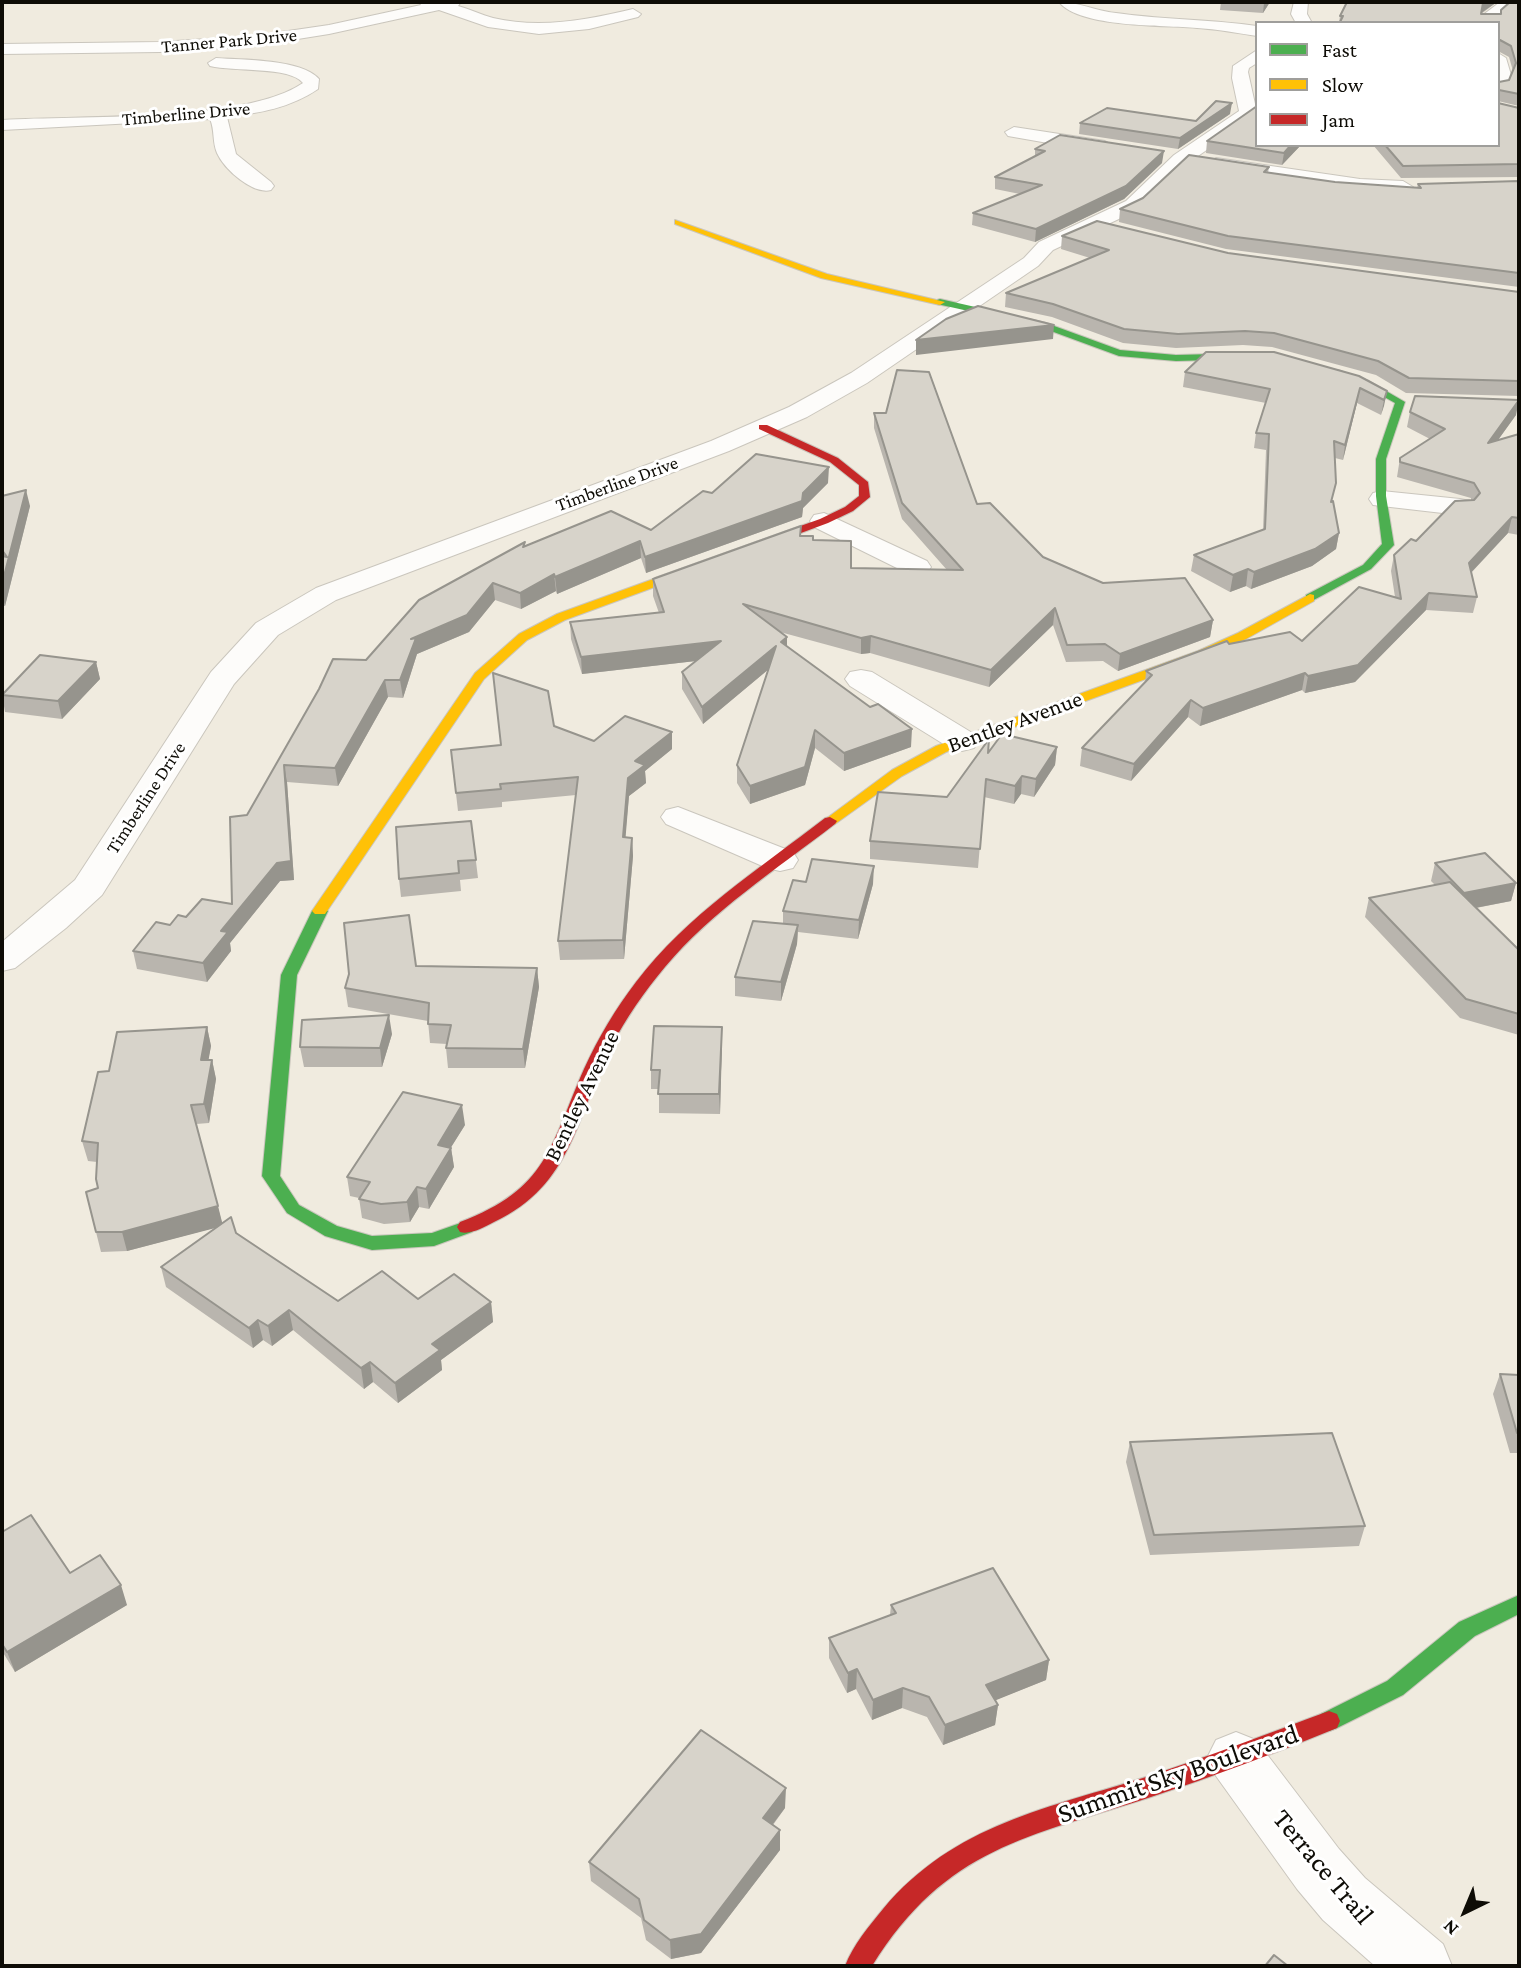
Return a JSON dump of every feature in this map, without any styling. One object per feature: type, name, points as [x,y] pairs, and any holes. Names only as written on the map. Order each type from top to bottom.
[{"type":"street","points":[[1066,2],[1097,16],[1120,20],[1197,23],[1255,31]]},
{"type":"street","points":[[1301,2],[1299,14],[1303,21]]},
{"type":"street","points":[[1488,21],[1494,11],[1509,2]]},
{"type":"street","points":[[438,3],[488,22],[540,29],[589,24],[633,14]]},
{"type":"street","name":"Tanner Park Drive","points":[[2,50],[192,46],[311,34],[438,3]]},
{"type":"street","name":"Timberline Drive","points":[[2,125],[214,113],[288,101],[307,92],[312,85],[311,79],[305,75],[279,68],[208,61],[192,53],[192,46]]},
{"type":"street","name":"Timberline Drive","points":[[2,960],[53,920],[89,887],[222,680],[267,629],[326,594],[763,427],[859,379],[1031,262],[1046,246],[1133,205],[1168,157],[1242,119],[1248,113],[1237,102],[1238,77],[1241,66],[1255,56]]},
{"type":"street","points":[[1500,65],[1503,75],[1500,82]]},
{"type":"street","points":[[214,113],[224,127],[225,150],[232,160],[264,186]]},
{"type":"street","points":[[1014,132],[1129,151]]},
{"type":"street","points":[[1168,157],[1360,184],[1417,188]]},
{"type":"street","points":[[678,222],[824,276],[1043,325],[1119,353],[1176,358],[1243,355],[1272,357]]},
{"type":"street","points":[[1091,224],[1118,231]]},
{"type":"street","points":[[1326,370],[1367,383],[1400,402],[1427,403]]},
{"type":"street","name":"Bentley Avenue","points":[[763,427],[834,460],[864,484],[865,497],[849,509],[824,521],[562,617],[523,636],[479,676],[312,922],[289,975],[271,1177],[293,1209],[331,1231],[372,1243],[434,1240],[493,1217],[535,1186],[560,1151],[594,1067],[615,1026],[642,985],[679,942],[856,800],[897,773],[962,741],[1202,654],[1242,636],[1367,567],[1388,545],[1382,499],[1381,460],[1400,402]]},
{"type":"street","points":[[1382,499],[1460,507]]},
{"type":"street","points":[[824,521],[917,567]]},
{"type":"street","points":[[861,679],[962,741]]},
{"type":"street","points":[[678,817],[780,860]]},
{"type":"street","name":"Summit Sky Boulevard","points":[[858,1966],[883,1927],[911,1895],[964,1853],[995,1837],[1236,1758],[1373,1701],[1395,1689],[1467,1629],[1519,1604]]},
{"type":"street","name":"Terrace Trail","points":[[1236,1758],[1343,1899],[1421,1966]]},
{"type":"building","points":[[1347,2],[1485,2],[1481,14],[1501,14],[1501,10],[1510,2],[1519,2],[1519,94],[1500,90],[1500,82],[1509,80],[1516,63],[1511,46],[1500,40],[1500,21],[1340,21],[1343,16],[1340,16]]},
{"type":"building","points":[[1216,101],[1232,103],[1180,138],[1080,123],[1107,108],[1196,121]]},
{"type":"building","points":[[1500,103],[1519,108],[1519,164],[1403,166],[1387,147],[1500,147]]},
{"type":"building","points":[[1255,107],[1255,147],[1289,147],[1284,153],[1207,141]]},
{"type":"building","points":[[1060,135],[1164,151],[1126,186],[1036,229],[973,213],[1042,185],[995,177],[1045,151],[1035,149]]},
{"type":"building","points":[[1189,155],[1269,167],[1264,172],[1335,182],[1421,188],[1418,184],[1519,181],[1519,273],[1228,236],[1120,209],[1143,198]]},
{"type":"building","points":[[1097,221],[1228,253],[1519,292],[1519,381],[1409,378],[1378,361],[1274,333],[1245,331],[1178,334],[1124,329],[1053,304],[1006,293],[1109,250],[1062,236]]},
{"type":"building","points":[[978,306],[1054,325],[916,340],[946,319]]},
{"type":"building","points":[[1206,352],[1274,352],[1359,376],[1387,391],[1384,400],[1360,388],[1345,445],[1334,441],[1336,483],[1331,502],[1333,501],[1339,533],[1315,549],[1254,572],[1248,569],[1233,575],[1194,555],[1265,529],[1269,434],[1256,433],[1270,389],[1185,372]]},
{"type":"building","points":[[897,370],[929,372],[977,504],[990,503],[1043,557],[1103,583],[1185,578],[1213,620],[1120,654],[1105,644],[1067,645],[1055,608],[991,670],[871,636],[861,638],[743,604],[787,637],[781,642],[870,707],[878,704],[912,729],[844,753],[815,730],[805,767],[750,786],[737,765],[776,646],[702,707],[682,672],[721,641],[581,657],[570,622],[664,612],[653,579],[801,526],[800,536],[813,536],[813,540],[851,541],[851,568],[963,570],[902,503],[874,413],[886,413]]},
{"type":"building","points":[[1415,396],[1519,400],[1488,443],[1519,434],[1519,518],[1512,517],[1469,563],[1477,597],[1429,593],[1358,665],[1308,676],[1305,673],[1203,708],[1191,700],[1134,764],[1082,748],[1152,675],[1146,671],[1227,641],[1229,644],[1290,632],[1302,641],[1359,587],[1401,599],[1394,555],[1411,539],[1416,541],[1455,501],[1474,500],[1480,493],[1474,483],[1400,462],[1400,458],[1445,429],[1410,412]]},
{"type":"building","points":[[756,454],[829,467],[803,493],[802,501],[645,557],[640,541],[555,577],[554,574],[520,593],[493,583],[467,615],[411,639],[416,638],[400,680],[385,680],[335,768],[284,765],[291,861],[277,863],[221,931],[228,932],[203,963],[133,951],[156,922],[170,925],[178,915],[186,917],[202,899],[232,904],[230,817],[247,815],[319,689],[333,659],[366,660],[419,600],[525,542],[523,547],[611,511],[651,530],[703,491],[712,493]]},
{"type":"building","points":[[26,490],[2,584],[2,556],[7,557],[2,550],[2,496]]},
{"type":"building","points":[[40,655],[96,662],[58,701],[2,695]]},
{"type":"building","points":[[493,673],[548,691],[554,726],[594,741],[625,716],[672,732],[635,761],[645,765],[628,778],[623,837],[632,838],[623,940],[558,941],[578,777],[500,784],[501,789],[456,793],[451,750],[501,745]]},
{"type":"building","points":[[1002,734],[1057,747],[1036,779],[1022,776],[1015,786],[986,779],[980,849],[870,841],[878,792],[947,797],[989,739],[988,753]]},
{"type":"building","points":[[471,821],[476,860],[458,861],[459,873],[399,879],[396,827]]},
{"type":"building","points":[[1485,853],[1516,883],[1464,893],[1435,863]]},
{"type":"building","points":[[812,859],[874,866],[859,920],[783,911],[793,880],[806,882]]},
{"type":"building","points":[[1450,882],[1519,950],[1519,1014],[1466,999],[1369,898]]},
{"type":"building","points":[[409,915],[416,966],[537,968],[523,1049],[446,1048],[451,1025],[428,1024],[429,1003],[345,988],[349,974],[344,923]]},
{"type":"building","points":[[753,921],[798,925],[781,982],[735,977]]},
{"type":"building","points":[[389,1015],[380,1048],[300,1047],[302,1020]]},
{"type":"building","points":[[654,1026],[722,1027],[719,1094],[658,1094],[660,1070],[651,1070]]},
{"type":"building","points":[[207,1027],[201,1060],[212,1060],[204,1104],[191,1105],[218,1206],[122,1232],[96,1232],[86,1192],[98,1188],[98,1143],[82,1141],[98,1072],[109,1071],[117,1032]]},
{"type":"building","points":[[403,1092],[462,1105],[438,1145],[451,1148],[426,1189],[417,1187],[407,1202],[381,1204],[359,1199],[370,1182],[347,1177]]},
{"type":"building","points":[[231,1217],[236,1233],[338,1301],[382,1271],[418,1299],[454,1274],[491,1302],[432,1344],[440,1350],[395,1383],[370,1362],[361,1368],[289,1310],[268,1326],[258,1320],[249,1328],[161,1267]]},
{"type":"building","points":[[1500,1374],[1519,1375],[1519,1433],[1517,1433]]},
{"type":"building","points":[[1332,1433],[1365,1526],[1154,1535],[1130,1442]]},
{"type":"building","points":[[31,1515],[70,1573],[100,1555],[121,1585],[7,1652],[2,1644],[2,1532]]},
{"type":"building","points":[[993,1568],[1049,1660],[986,1685],[998,1705],[945,1725],[929,1697],[903,1688],[873,1700],[857,1669],[848,1673],[829,1638],[896,1613],[891,1605]]},
{"type":"building","points":[[701,1730],[786,1788],[763,1818],[780,1830],[701,1934],[670,1940],[644,1920],[639,1899],[589,1862]]},
{"type":"building","points":[[1274,1955],[1288,1966],[1265,1966]]},
{"type":"traffic: fast","points":[[940,302],[1043,325],[1119,353],[1176,358],[1252,356]]},
{"type":"traffic: fast","points":[[1310,598],[1367,567],[1388,545],[1381,496],[1381,459],[1400,402],[1366,383],[1338,373]]},
{"type":"traffic: fast","points":[[320,911],[289,975],[271,1176],[293,1209],[331,1231],[372,1243],[434,1239],[466,1227]]},
{"type":"traffic: fast","points":[[1329,1721],[1395,1688],[1467,1629],[1519,1604]]},
{"type":"traffic: slow","points":[[678,222],[824,276],[940,302]]},
{"type":"traffic: slow","points":[[320,911],[479,676],[523,637],[561,617],[659,581]]},
{"type":"traffic: slow","points":[[830,821],[897,773],[941,749],[1202,654],[1242,636],[1310,598]]},
{"type":"traffic: jam","points":[[659,581],[824,521],[849,509],[865,497],[864,484],[834,460],[763,427]]},
{"type":"traffic: jam","points":[[466,1227],[511,1205],[527,1194],[545,1175],[569,1131],[593,1068],[609,1036],[642,985],[662,961],[730,897],[830,821]]},
{"type":"traffic: jam","points":[[858,1966],[884,1926],[917,1890],[935,1874],[975,1847],[1033,1823],[1194,1772],[1329,1721]]}]
